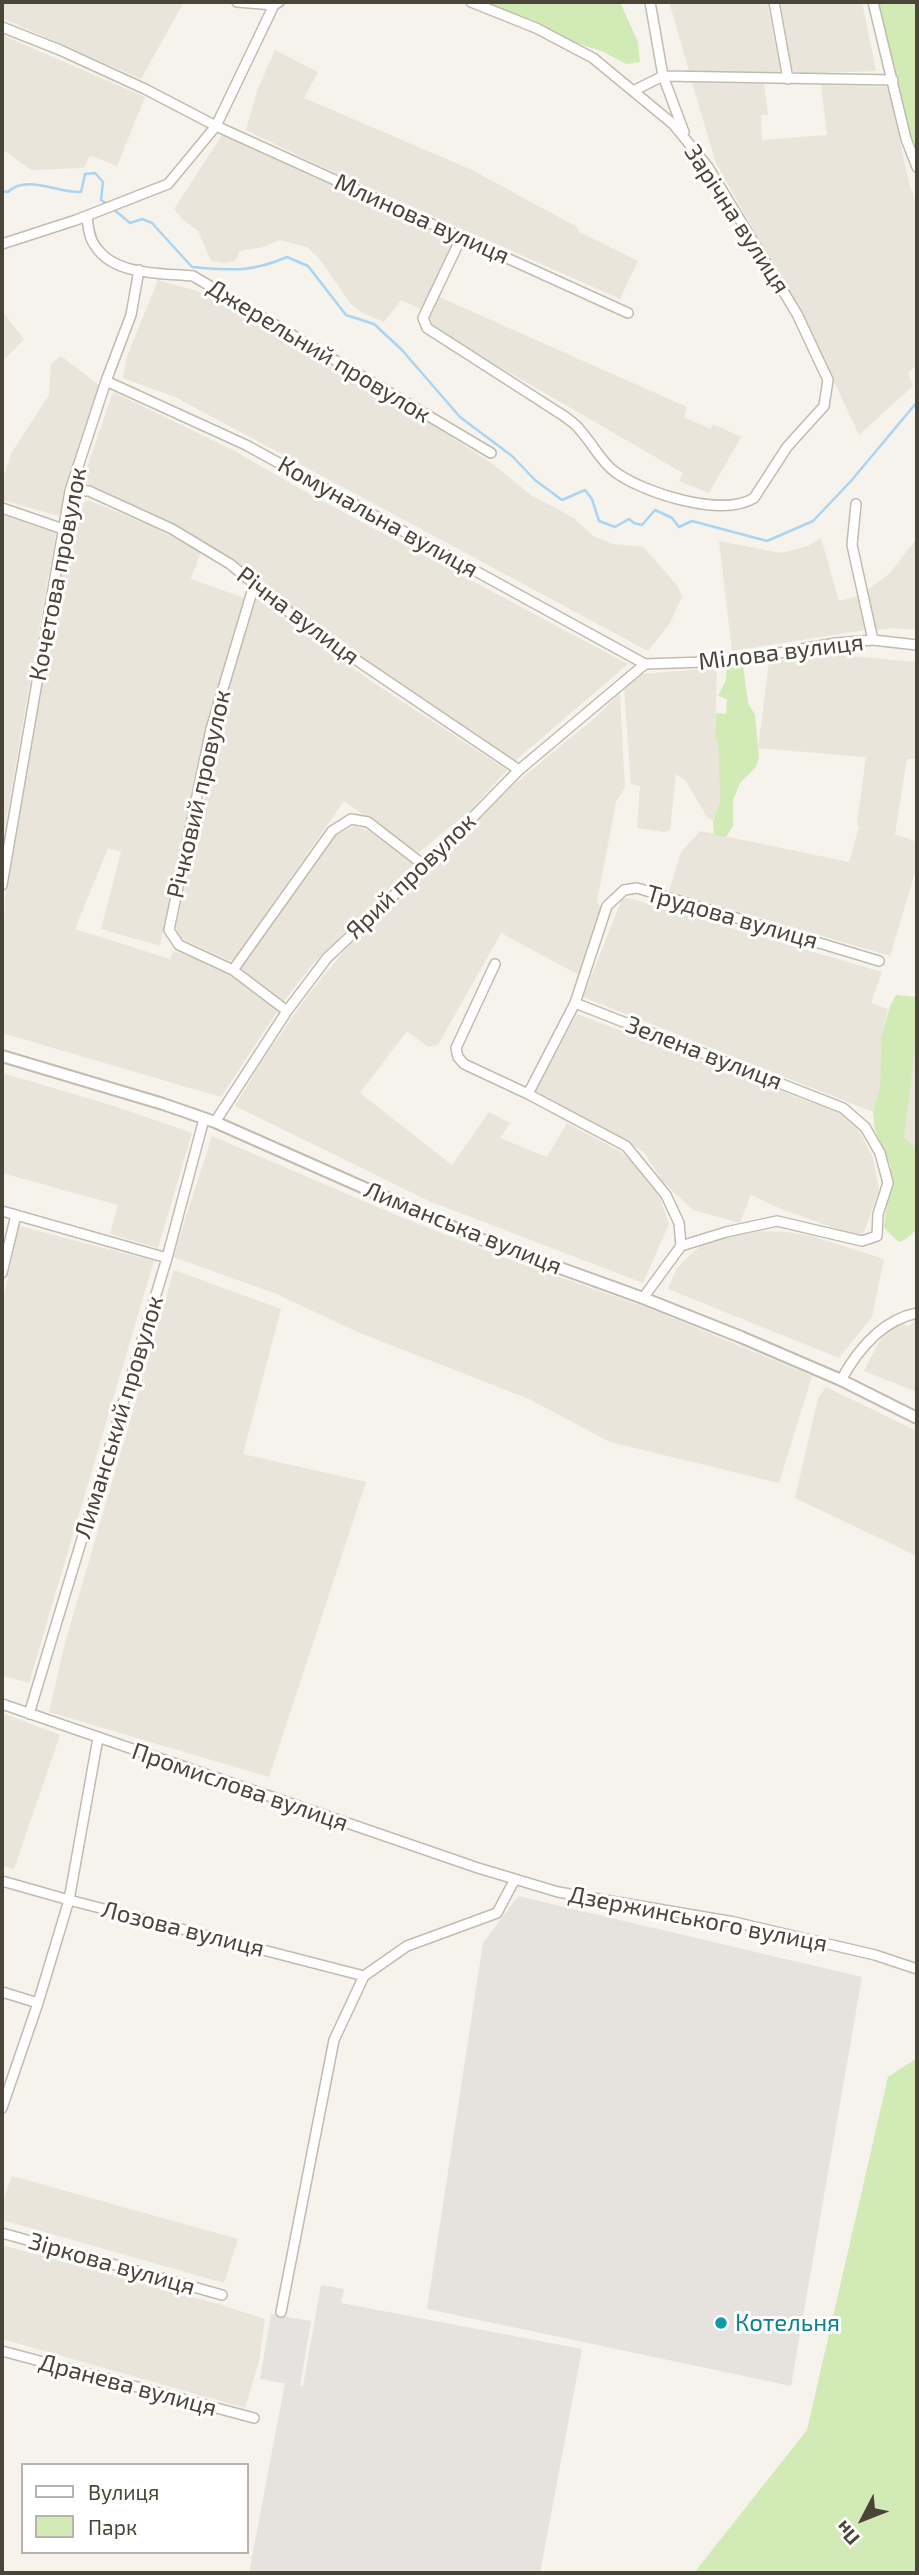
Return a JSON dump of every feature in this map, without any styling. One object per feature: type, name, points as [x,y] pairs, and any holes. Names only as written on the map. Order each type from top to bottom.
[{"type":"street","points":[[2,244],[168,184],[216,126],[277,3],[237,2]]},
{"type":"street","name":"Зарічна вулиця","points":[[462,236],[423,318],[427,328],[564,416],[579,428],[613,471],[644,488],[705,505],[730,506],[746,503],[754,498],[787,447],[824,406],[828,380],[791,303],[708,167],[688,141],[635,90],[593,58],[536,29],[471,2]]},
{"type":"street","points":[[650,2],[663,76],[688,141]]},
{"type":"street","points":[[774,2],[788,79]]},
{"type":"street","points":[[873,2],[906,139],[917,167]]},
{"type":"street","name":"Млинова вулиця","points":[[2,27],[60,50],[145,89],[216,126],[628,313]]},
{"type":"street","points":[[635,90],[663,76],[893,80]]},
{"type":"street","name":"Джерельний провулок","points":[[91,214],[89,232],[96,248],[123,267],[193,276],[491,453]]},
{"type":"street","name":"Кочетова провулок","points":[[2,884],[68,503],[106,381],[131,314],[139,270]]},
{"type":"street","name":"Комунальна вулиця","points":[[106,381],[246,445],[645,664]]},
{"type":"street","name":"Річна вулиця","points":[[68,503],[82,491],[89,491],[172,529],[230,564],[316,633],[519,770]]},
{"type":"street","points":[[856,504],[852,545],[873,640]]},
{"type":"street","points":[[2,508],[63,529]]},
{"type":"street","name":"Річковий провулок","points":[[254,585],[211,729],[169,930],[179,945],[233,970],[287,1011]]},
{"type":"street","name":"Мілова вулиця","points":[[645,664],[733,662],[836,643],[873,640],[917,645]]},
{"type":"street","name":"Ярий провулок","points":[[209,1120],[327,958],[425,866],[519,770],[645,664]]},
{"type":"street","points":[[233,970],[332,831],[351,819],[368,822],[425,866]]},
{"type":"street","name":"Трудова вулиця","points":[[575,1003],[607,906],[624,890],[637,888],[879,961]]},
{"type":"street","points":[[495,964],[456,1048],[458,1057],[464,1064],[528,1094],[626,1146],[666,1195],[679,1223],[681,1246],[643,1298]]},
{"type":"street","points":[[528,1094],[575,1003]]},
{"type":"street","name":"Зелена вулиця","points":[[575,1003],[844,1108],[865,1127],[880,1153],[888,1183],[878,1214],[877,1236],[862,1241],[777,1221],[726,1232],[681,1246]]},
{"type":"street","name":"Лиманська вулиця","points":[[2,1056],[209,1120],[480,1239],[643,1298],[841,1380],[917,1419]]},
{"type":"street","name":"Лиманський провулок","points":[[29,1714],[209,1120]]},
{"type":"street","points":[[2,1211],[167,1258]]},
{"type":"street","points":[[2,1273],[16,1215]]},
{"type":"street","points":[[841,1380],[862,1348],[888,1324],[917,1313]]},
{"type":"street","name":"Промислова вулиця","points":[[2,1704],[478,1868]]},
{"type":"street","points":[[2,2108],[69,1900],[98,1738]]},
{"type":"street","name":"Дзержинського вулиця","points":[[478,1868],[558,1892],[734,1922],[875,1955],[917,1969]]},
{"type":"street","points":[[281,2312],[334,2040],[365,1976],[407,1946],[496,1913],[515,1879]]},
{"type":"street","name":"Лозова вулиця","points":[[2,1881],[365,1976]]},
{"type":"street","points":[[2,1992],[38,2003]]},
{"type":"street","name":"Зіркова вулиця","points":[[2,2234],[222,2295]]},
{"type":"street","name":"Дранева вулиця","points":[[2,2351],[254,2418]]},
{"type":"shaded area","points":[[2,2],[184,2],[141,79],[2,18]]},
{"type":"shaded area","points":[[669,2],[767,2],[781,75],[690,74]]},
{"type":"shaded area","points":[[780,2],[862,2],[876,71],[793,74]]},
{"type":"shaded area","points":[[2,35],[145,97],[117,166],[90,155],[84,168],[31,170],[2,149]]},
{"type":"shaded area","points":[[275,50],[318,72],[304,98],[472,170],[577,227],[579,232],[638,261],[620,299],[316,164],[246,130],[257,91]]},
{"type":"shaded area","points":[[692,83],[764,84],[768,115],[761,115],[762,140],[827,135],[821,85],[888,87],[910,187],[917,203],[917,365],[908,373],[913,386],[859,435],[799,306],[716,163]]},
{"type":"shaded area","points":[[222,135],[454,242],[422,310],[401,300],[384,322],[361,312],[351,304],[318,257],[307,247],[280,240],[263,247],[240,251],[235,261],[211,261],[198,231],[174,209]]},
{"type":"shaded area","points":[[158,280],[200,292],[426,421],[490,462],[531,495],[574,518],[593,536],[613,544],[643,547],[677,585],[682,597],[670,623],[648,651],[177,398],[123,378],[127,356]]},
{"type":"shaded area","points":[[437,296],[687,407],[684,417],[710,429],[713,424],[741,437],[709,493],[679,481],[683,473],[431,325],[429,313]]},
{"type":"shaded area","points":[[2,311],[24,339],[2,362]]},
{"type":"shaded area","points":[[61,356],[99,385],[59,516],[2,500],[2,481],[12,452],[49,395],[51,364]]},
{"type":"shaded area","points":[[113,392],[231,449],[311,495],[628,664],[515,761],[349,651],[260,583],[262,578],[168,521],[86,484],[83,479]]},
{"type":"shaded area","points":[[88,500],[149,525],[201,552],[190,581],[191,579],[244,598],[213,704],[160,946],[101,929],[121,852],[108,848],[75,929],[170,959],[173,951],[194,958],[234,977],[278,1010],[221,1097],[2,1033],[6,887],[64,558],[76,509]]},
{"type":"shaded area","points":[[2,515],[56,533],[2,843]]},
{"type":"shaded area","points":[[821,538],[839,601],[858,596],[865,630],[732,651],[719,541],[781,553],[808,546]]},
{"type":"shaded area","points":[[917,538],[917,630],[875,630],[865,592],[890,573]]},
{"type":"shaded area","points":[[255,597],[374,683],[507,770],[469,812],[418,853],[344,801],[235,958],[230,961],[180,938],[176,927],[217,730]]},
{"type":"shaded area","points":[[839,655],[917,662],[917,759],[907,759],[895,834],[917,842],[917,866],[890,956],[669,891],[681,852],[700,831],[849,862],[859,827],[857,823],[866,757],[758,748],[769,662]]},
{"type":"shaded area","points":[[717,668],[715,737],[718,740],[718,814],[714,821],[707,817],[685,780],[676,774],[670,829],[665,832],[637,828],[640,786],[631,784],[624,689],[642,674]]},
{"type":"shaded area","points":[[620,693],[625,787],[616,802],[597,902],[601,908],[579,975],[501,933],[438,1045],[428,1047],[407,1031],[360,1093],[452,1165],[489,1112],[510,1123],[500,1138],[547,1157],[567,1123],[621,1152],[642,1170],[660,1198],[669,1224],[643,1283],[429,1201],[235,1106],[264,1058],[309,994],[344,951],[411,889],[510,788],[598,715]]},
{"type":"shaded area","points":[[355,826],[369,831],[414,864],[313,964],[284,1001],[241,971],[243,962],[335,836]]},
{"type":"shaded area","points":[[629,898],[882,972],[871,1003],[888,1009],[881,1038],[880,1091],[873,1112],[583,997],[622,899]]},
{"type":"shaded area","points":[[577,1014],[847,1116],[856,1124],[873,1158],[879,1190],[862,1238],[781,1209],[751,1195],[740,1223],[693,1210],[662,1181],[644,1152],[535,1092]]},
{"type":"shaded area","points":[[917,1031],[917,1150],[904,1137]]},
{"type":"shaded area","points":[[2,1073],[111,1105],[192,1133],[158,1248],[110,1234],[118,1205],[2,1173]]},
{"type":"shaded area","points":[[212,1136],[403,1218],[511,1260],[651,1309],[812,1376],[779,1483],[610,1442],[529,1399],[360,1333],[274,1293],[173,1257]]},
{"type":"shaded area","points":[[19,1226],[154,1261],[29,1683],[2,1676],[2,1305]]},
{"type":"shaded area","points":[[760,1231],[812,1236],[884,1259],[872,1317],[839,1358],[668,1289],[677,1268],[707,1242]]},
{"type":"shaded area","points":[[174,1270],[281,1309],[243,1454],[366,1482],[269,1777],[49,1712],[65,1643]]},
{"type":"shaded area","points":[[917,1319],[917,1392],[864,1371],[879,1342],[897,1323],[909,1326]]},
{"type":"shaded area","points":[[826,1387],[917,1431],[917,1556],[795,1498],[818,1398]]},
{"type":"shaded area","points":[[2,1713],[60,1735],[14,1869],[2,1866]]},
{"type":"shaded area","points":[[518,1896],[862,1977],[791,2386],[427,2309],[483,1943]]},
{"type":"shaded area","points":[[12,2176],[238,2239],[224,2283],[2,2220],[2,2203]]},
{"type":"shaded area","points":[[2,2245],[265,2319],[259,2361],[245,2408],[2,2339]]},
{"type":"shaded area","points":[[321,2285],[344,2289],[341,2303],[582,2349],[540,2573],[249,2573],[285,2383],[303,2386]]},
{"type":"shaded area","points":[[271,2314],[311,2321],[300,2386],[260,2379]]},
{"type":"green space","points":[[484,2],[620,2],[638,42],[640,62],[626,64],[604,52],[574,42],[533,20]]},
{"type":"green space","points":[[878,2],[917,2],[917,149],[909,134]]},
{"type":"green space","points":[[743,665],[748,703],[755,715],[759,757],[756,767],[740,783],[733,800],[733,826],[726,837],[714,835],[713,823],[720,802],[718,741],[715,738],[716,713],[726,714],[727,699],[718,696],[726,680],[727,667]]},
{"type":"green space","points":[[896,995],[917,997],[917,1031],[904,1137],[917,1150],[917,1229],[899,1242],[884,1228],[891,1166],[875,1130],[873,1112],[880,1088],[881,1038]]},
{"type":"green space","points":[[917,2058],[917,2573],[694,2573],[807,2430],[888,2077]]},
{"type":"waterway","points":[[2,191],[8,192],[15,187],[33,184],[81,192],[85,174],[95,173],[103,182],[101,200],[107,204]]},
{"type":"waterway","points":[[112,208],[130,223],[142,219],[152,223],[192,267],[240,269],[262,266],[287,257],[308,266],[346,315],[374,324],[402,350],[460,417],[512,456],[535,480],[562,500],[585,490],[592,499],[599,521],[615,527],[629,519],[642,525],[655,510],[672,518],[679,527],[692,521],[767,541],[813,521],[851,481],[917,402]]},
{"type":"place","name":"Котельня","points":[[721,2323]]}]
